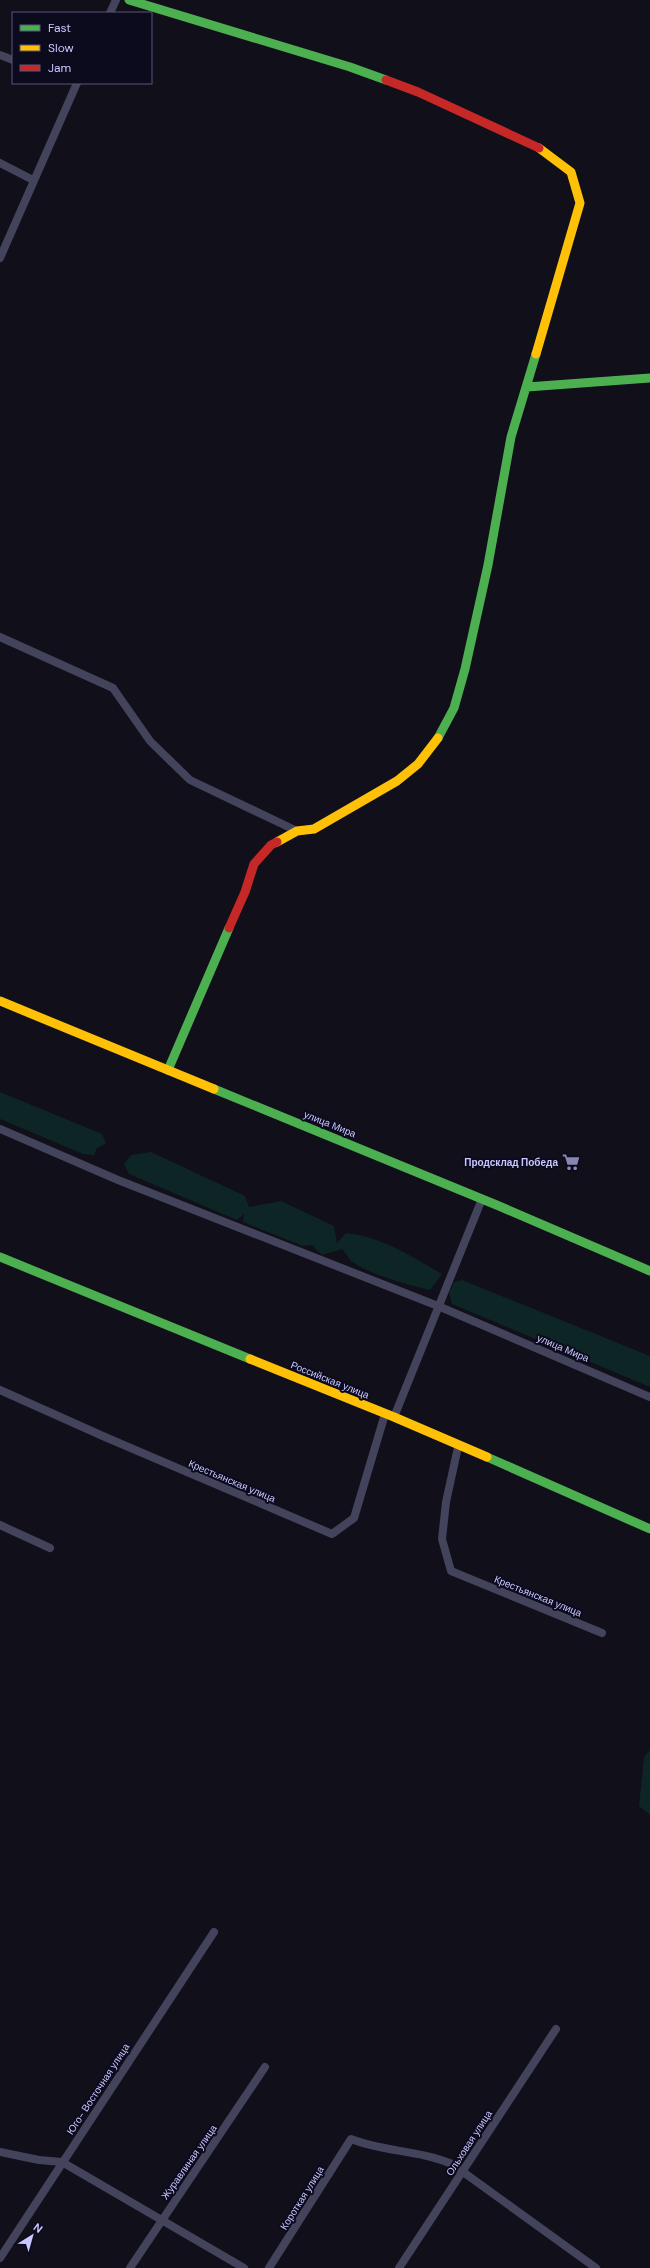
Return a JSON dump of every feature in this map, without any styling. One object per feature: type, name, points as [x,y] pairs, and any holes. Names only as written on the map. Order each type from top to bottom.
[{"type":"street","points":[[110,12],[116,0]]},
{"type":"street","points":[[129,0],[350,67],[418,92],[538,148],[571,172],[580,203],[527,387],[511,437],[488,565],[465,669],[454,708],[437,741],[418,764],[397,781],[314,829],[297,832],[271,845],[254,864],[245,892],[168,1070]]},
{"type":"street","points":[[0,55],[12,60]]},
{"type":"street","points":[[0,258],[74,84]]},
{"type":"street","points":[[0,163],[33,180]]},
{"type":"street","points":[[527,387],[650,378]]},
{"type":"street","points":[[0,637],[113,688],[150,741],[190,780],[297,832]]},
{"type":"street","name":"улица Мира","points":[[0,1001],[482,1199],[650,1271]]},
{"type":"street","name":"улица Мира","points":[[0,1129],[118,1180],[438,1306],[650,1397]]},
{"type":"street","points":[[390,1416],[438,1306],[482,1199]]},
{"type":"street","name":"Российская улица","points":[[0,1257],[64,1285],[390,1416],[458,1447],[650,1529]]},
{"type":"street","name":"Крестьянская улица","points":[[0,1390],[104,1438],[332,1534],[354,1518],[390,1416]]},
{"type":"street","name":"Крестьянская улица","points":[[458,1447],[446,1502],[442,1539],[452,1571],[602,1633]]},
{"type":"street","points":[[0,1526],[50,1548]]},
{"type":"street","name":"Юго- Восточная улица","points":[[0,2258],[214,1932]]},
{"type":"street","name":"Ольховая улица","points":[[399,2268],[556,2029]]},
{"type":"street","name":"Журавлиная улица","points":[[130,2268],[265,2067]]},
{"type":"street","name":"Короткая улица","points":[[269,2268],[351,2139],[370,2146],[433,2156],[462,2171]]},
{"type":"street","points":[[0,2152],[62,2162],[244,2268]]},
{"type":"street","points":[[462,2171],[596,2268]]},
{"type":"green space","points":[[0,1092],[102,1134],[106,1144],[97,1148],[94,1155],[83,1154],[0,1119]]},
{"type":"green space","points":[[151,1152],[245,1196],[249,1207],[281,1201],[334,1226],[337,1243],[346,1233],[359,1235],[396,1248],[442,1274],[430,1290],[389,1279],[369,1271],[351,1261],[342,1249],[322,1255],[312,1245],[303,1246],[243,1222],[244,1214],[237,1220],[129,1174],[124,1164],[131,1155]]},
{"type":"green space","points":[[462,1280],[650,1356],[650,1387],[452,1304],[449,1293],[454,1282]]},
{"type":"green space","points":[[650,1750],[650,1815],[639,1806],[644,1757]]},
{"type":"traffic: fast","points":[[129,0],[350,67],[386,80]]},
{"type":"traffic: fast","points":[[438,738],[454,708],[465,669],[488,565],[511,437],[536,354]]},
{"type":"traffic: fast","points":[[527,387],[650,378]]},
{"type":"traffic: fast","points":[[168,1070],[229,928]]},
{"type":"traffic: fast","points":[[214,1089],[499,1206],[650,1271]]},
{"type":"traffic: fast","points":[[0,1257],[250,1359]]},
{"type":"traffic: fast","points":[[487,1457],[650,1529]]},
{"type":"traffic: slow","points":[[536,354],[580,203],[571,172],[539,148]]},
{"type":"traffic: slow","points":[[277,842],[297,831],[314,829],[397,781],[418,764],[438,738]]},
{"type":"traffic: slow","points":[[0,1001],[214,1089]]},
{"type":"traffic: slow","points":[[250,1359],[394,1417],[487,1457]]},
{"type":"traffic: jam","points":[[386,80],[418,92],[539,148]]},
{"type":"traffic: jam","points":[[229,928],[245,892],[254,864],[271,845],[277,842]]},
{"type":"place","name":"Продсклад Победа","points":[[571,1162]]}]
